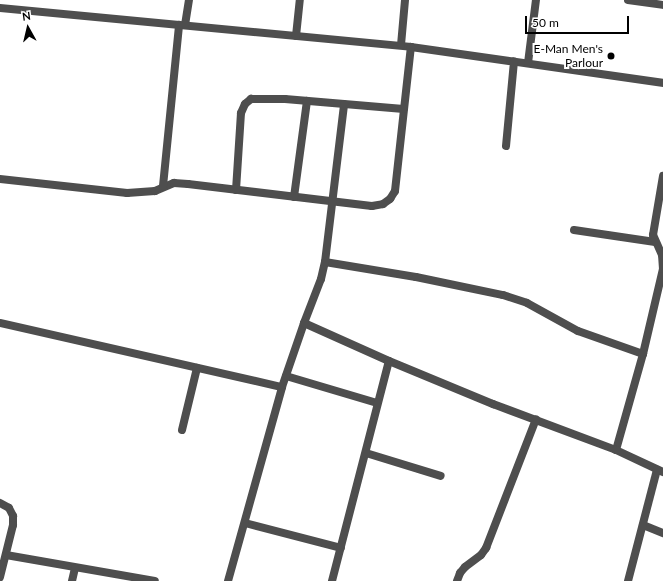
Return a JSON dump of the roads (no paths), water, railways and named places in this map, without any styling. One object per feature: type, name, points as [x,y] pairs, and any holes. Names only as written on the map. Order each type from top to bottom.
[{"type":"street","points":[[163,186],[182,25],[189,0]]},
{"type":"street","points":[[296,36],[300,0]]},
{"type":"street","points":[[401,46],[405,0]]},
{"type":"street","points":[[528,63],[536,0]]},
{"type":"street","points":[[628,0],[663,6]]},
{"type":"street","points":[[0,8],[411,47],[663,83]]},
{"type":"street","points":[[0,179],[127,193],[155,191],[163,186],[174,183],[372,206],[383,204],[390,199],[395,191],[411,47]]},
{"type":"street","points":[[506,146],[514,61]]},
{"type":"street","points":[[236,190],[241,113],[245,104],[251,100],[258,98],[306,101],[404,110]]},
{"type":"street","points":[[294,197],[306,101]]},
{"type":"street","points":[[228,581],[282,387],[321,279],[325,262],[344,104]]},
{"type":"street","points":[[616,450],[643,354],[662,269],[662,255],[655,242],[654,228],[663,176]]},
{"type":"street","points":[[574,230],[655,242]]},
{"type":"street","points":[[325,262],[416,277],[503,295],[527,302],[578,331],[643,354]]},
{"type":"street","points":[[0,323],[282,387]]},
{"type":"street","points":[[304,323],[389,361],[493,404],[616,450],[660,471],[642,525],[628,581]]},
{"type":"street","points":[[332,581],[389,361]]},
{"type":"street","points":[[182,430],[197,368]]},
{"type":"street","points":[[286,376],[377,403]]},
{"type":"street","points":[[457,581],[460,573],[465,567],[481,555],[486,548],[536,419]]},
{"type":"street","points":[[366,453],[441,476]]},
{"type":"street","points":[[0,503],[9,508],[13,516],[6,555],[0,577]]},
{"type":"street","points":[[245,523],[341,548]]},
{"type":"street","points":[[642,525],[663,533]]},
{"type":"street","points":[[6,555],[155,581]]},
{"type":"street","points":[[72,581],[75,568]]},
{"type":"place","name":"E-Man Men's Parlour","points":[[611,56]]}]
